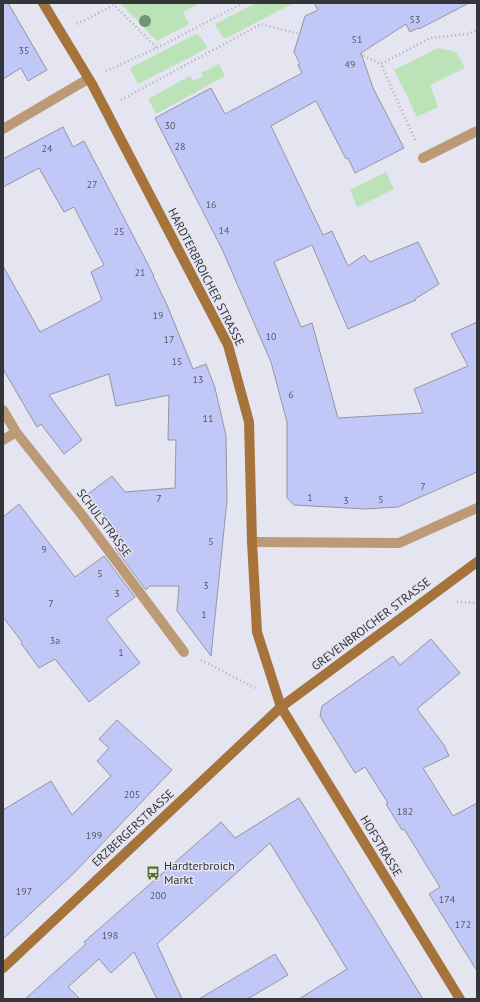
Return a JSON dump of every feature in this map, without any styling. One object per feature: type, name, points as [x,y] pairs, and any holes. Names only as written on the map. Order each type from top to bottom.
[{"type":"street","name":"HARDTERBROICHER STRASSE","points":[[43,3],[88,78],[228,345],[249,422],[252,542],[257,632],[281,707]]},
{"type":"street","points":[[3,129],[88,78]]},
{"type":"street","points":[[423,158],[477,131]]},
{"type":"street","name":"SCHULSTRASSE","points":[[3,410],[16,432],[82,515],[184,652]]},
{"type":"street","points":[[3,440],[16,432]]},
{"type":"street","points":[[252,542],[399,543],[477,508]]},
{"type":"street","name":"GREVENBROICHER STRASSE","points":[[281,707],[477,562]]},
{"type":"street","name":"ERZBERGERSTRASSE","points":[[3,968],[281,707]]},
{"type":"street","name":"HOFSTRASSE","points":[[281,707],[460,999]]},
{"type":"path","points":[[88,78],[157,48],[243,3]]},
{"type":"path","points":[[60,32],[114,5],[157,48]]},
{"type":"path","points":[[104,109],[261,24],[300,34]]},
{"type":"path","points":[[381,64],[430,38],[468,34],[477,30]]},
{"type":"path","points":[[360,54],[381,64],[423,158]]},
{"type":"path","points":[[184,652],[253,687],[281,707]]},
{"type":"green space","points":[[120,3],[201,3],[183,12],[189,24],[157,41]]},
{"type":"green space","points":[[256,3],[294,3],[224,39],[215,24]]},
{"type":"green space","points":[[196,34],[207,46],[206,49],[138,84],[130,68]]},
{"type":"green space","points":[[438,48],[456,52],[465,68],[430,85],[438,107],[417,117],[394,70]]},
{"type":"green space","points":[[219,64],[225,76],[156,114],[148,99],[190,76],[193,81],[203,76],[201,73]]},
{"type":"green space","points":[[386,172],[394,189],[357,207],[350,190]]},
{"type":"building","points":[[3,3],[8,3],[47,70],[28,81],[21,68],[3,79]]},
{"type":"building","points":[[314,3],[469,3],[419,29],[418,28],[410,32],[406,24],[361,53],[373,88],[404,148],[355,173],[348,158],[346,159],[316,101],[271,126],[323,235],[332,231],[348,266],[364,255],[370,262],[418,242],[439,284],[415,299],[416,300],[348,329],[312,245],[274,262],[301,327],[312,323],[338,418],[423,413],[414,389],[468,366],[451,334],[477,322],[477,472],[398,507],[365,509],[294,505],[287,498],[287,422],[271,362],[222,249],[155,118],[211,88],[225,114],[302,73],[298,65],[300,64],[294,52],[305,16],[318,10]]},
{"type":"building","points":[[63,127],[73,147],[84,141],[154,276],[193,369],[206,364],[215,388],[226,436],[227,500],[211,656],[177,611],[179,586],[150,586],[146,590],[115,548],[124,541],[88,494],[112,476],[125,492],[175,488],[176,440],[168,440],[169,395],[116,406],[109,374],[49,395],[82,440],[64,454],[41,424],[37,427],[3,369],[3,266],[40,332],[102,300],[91,272],[104,265],[74,207],[64,212],[39,168],[3,187],[3,159]]},
{"type":"building","points":[[19,504],[75,577],[104,556],[135,597],[106,619],[140,663],[89,702],[55,659],[39,668],[3,617],[3,517]]},
{"type":"building","points":[[431,639],[460,673],[417,709],[444,745],[449,756],[423,768],[453,816],[477,803],[477,971],[429,894],[440,887],[404,829],[402,830],[386,804],[388,803],[365,767],[355,773],[320,716],[322,706],[393,656],[400,665]]},
{"type":"building","points":[[117,720],[172,770],[75,872],[3,939],[3,810],[51,781],[72,815],[111,776],[97,761],[109,748],[99,739]]},
{"type":"building","points":[[299,798],[423,999],[299,999],[347,969],[270,843],[157,944],[182,999],[157,999],[134,952],[111,973],[99,959],[68,987],[80,999],[25,999],[86,944],[84,942],[221,822],[235,838]]},
{"type":"building","points":[[275,954],[288,975],[251,997],[247,999],[199,999]]},
{"type":"place","name":"Hardterbroich Markt","points":[[153,873]]}]
